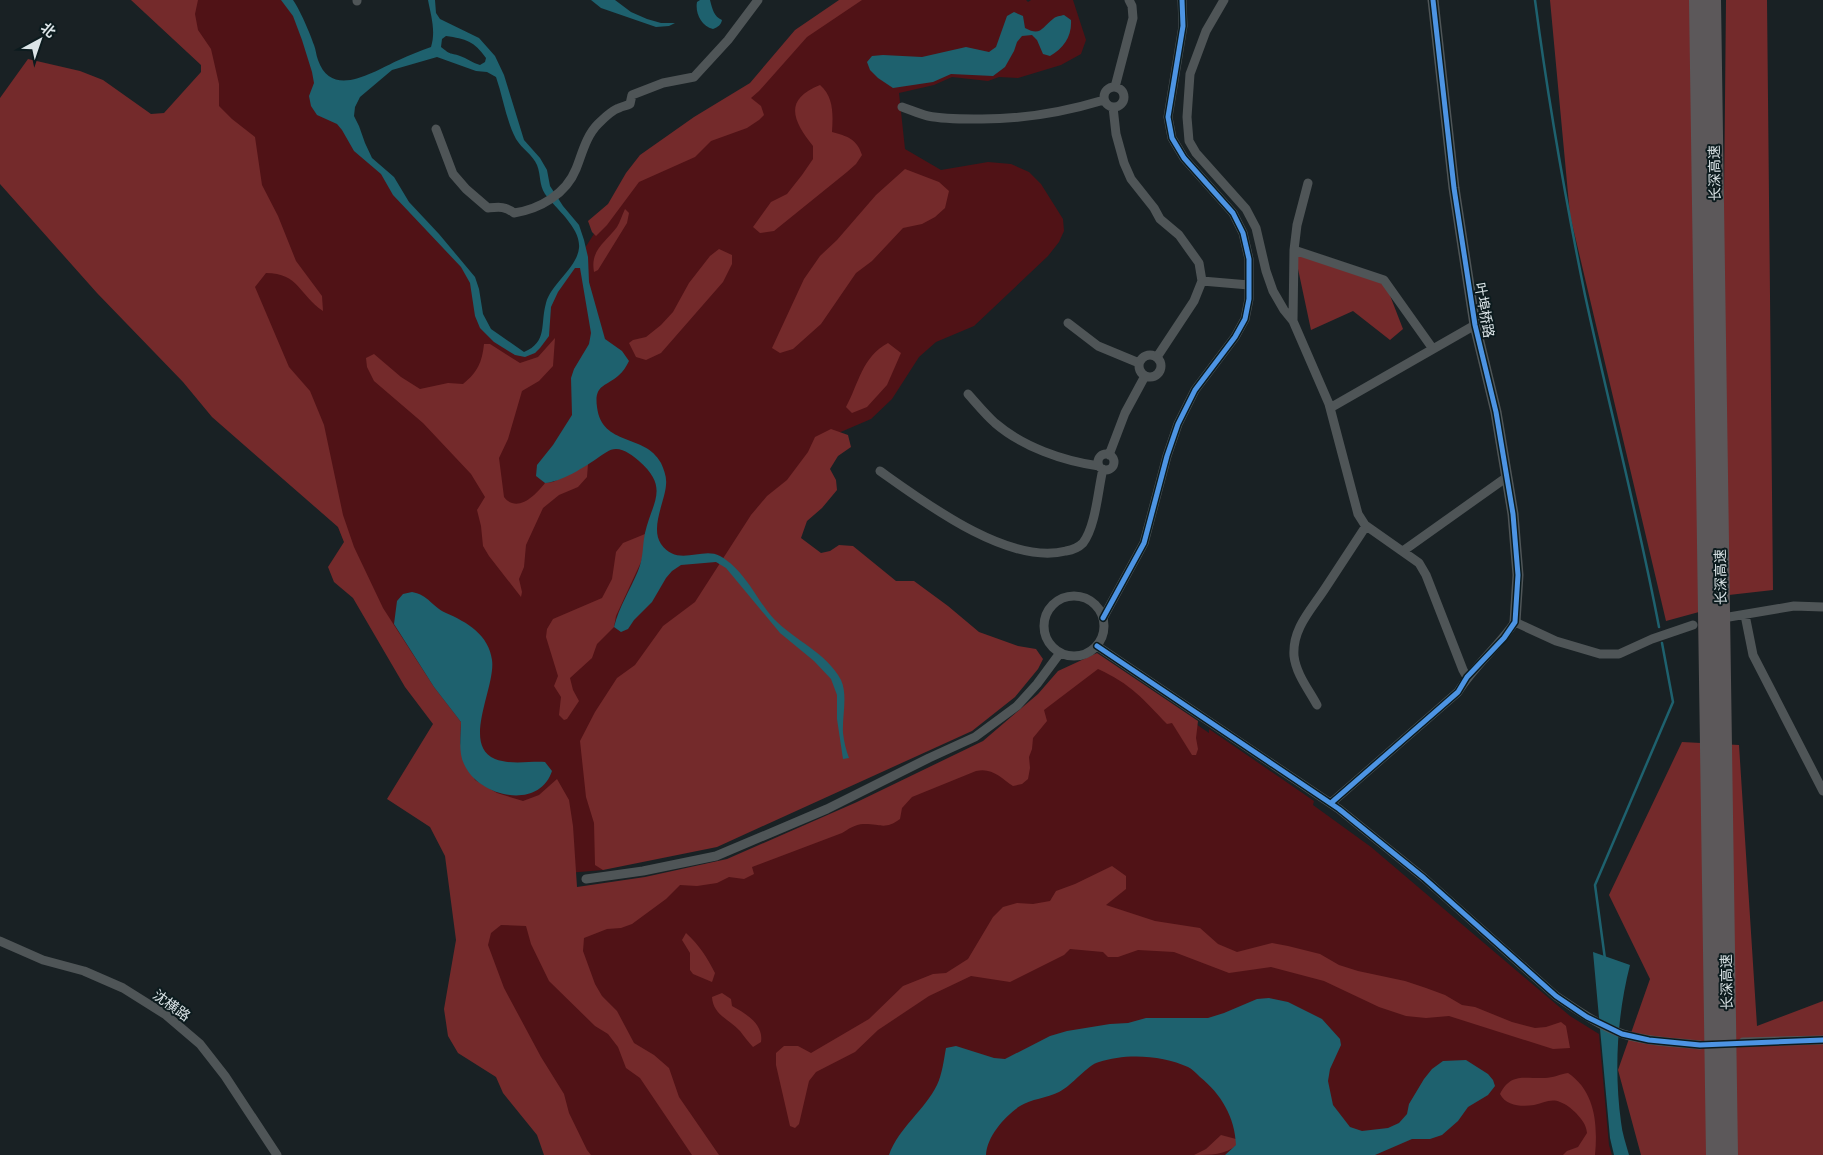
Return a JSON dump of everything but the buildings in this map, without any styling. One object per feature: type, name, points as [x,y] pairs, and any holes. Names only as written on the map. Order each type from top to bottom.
[{"type":"highway","name":"长深高速","points":[[1698,0],[1715,1155]]},
{"type":"highway","name":"长深高速","points":[[1712,0],[1729,1155]]},
{"type":"street","points":[[436,129],[453,174],[466,189],[488,208],[508,208],[514,213],[535,208],[547,203],[569,182],[576,170],[589,136],[597,124],[618,108],[630,104],[632,95],[663,84],[694,78],[728,40],[758,0]]},
{"type":"street","points":[[1115,87],[1133,18],[1130,0]]},
{"type":"street","points":[[1103,618],[1144,543],[1167,456],[1178,424],[1195,390],[1235,337],[1245,319],[1249,299],[1249,259],[1243,233],[1233,213],[1184,158],[1172,138],[1168,117],[1183,26],[1182,0]]},
{"type":"street","points":[[1224,0],[1206,31],[1190,74],[1187,117],[1189,141],[1201,159],[1246,209],[1256,228],[1266,272],[1273,291],[1293,321],[1319,376],[1330,408],[1358,514],[1366,526],[1419,563],[1426,575],[1462,670],[1467,677]]},
{"type":"street","name":"叶埠桥路","points":[[1433,0],[1454,188],[1475,325],[1496,412],[1513,514],[1518,575],[1515,622]]},
{"type":"street","points":[[1115,87],[1121,90],[1124,96],[1120,105],[1113,107],[1107,105],[1104,100],[1106,90],[1115,87]]},
{"type":"street","points":[[902,107],[928,116],[953,119],[991,119],[1034,117],[1104,100]]},
{"type":"street","points":[[1113,107],[1116,134],[1124,163],[1131,179],[1154,208],[1160,219],[1179,236],[1199,264],[1202,281],[1194,301],[1156,357]]},
{"type":"street","points":[[1293,321],[1294,250],[1297,225],[1308,183]]},
{"type":"street","points":[[1294,250],[1384,280],[1433,349]]},
{"type":"street","points":[[1202,281],[1249,286]]},
{"type":"street","points":[[1068,323],[1098,346],[1139,364]]},
{"type":"street","points":[[1330,408],[1475,325]]},
{"type":"street","points":[[1146,356],[1156,357],[1161,367],[1158,373],[1152,377],[1145,376],[1140,371],[1139,364],[1146,356]]},
{"type":"street","points":[[968,394],[995,423],[1019,439],[1044,451],[1083,464],[1108,469],[1112,466],[1113,458],[1109,455],[1125,413],[1145,376]]},
{"type":"street","points":[[880,471],[921,500],[967,528],[995,541],[1040,554],[1057,554],[1072,550],[1082,544],[1087,536],[1091,524],[1101,467]]},
{"type":"street","points":[[1403,551],[1507,477]]},
{"type":"street","points":[[1317,705],[1298,670],[1294,657],[1299,629],[1308,610],[1323,592],[1366,526]]},
{"type":"street","points":[[1073,596],[1092,602],[1103,618],[1104,628],[1097,646],[1090,652],[1080,656],[1060,653],[1052,647],[1046,639],[1044,629],[1046,614],[1055,602],[1073,596]]},
{"type":"street","points":[[1729,617],[1794,606],[1823,607]]},
{"type":"street","points":[[1745,615],[1753,655],[1823,791]]},
{"type":"street","points":[[1331,803],[1458,692],[1467,677],[1504,638],[1515,622],[1556,641],[1600,654],[1619,654],[1652,639],[1693,625]]},
{"type":"street","points":[[1097,646],[1331,803],[1424,878],[1556,996],[1587,1017],[1622,1034],[1649,1040],[1700,1044]]},
{"type":"street","points":[[586,879],[643,871],[716,856],[827,808],[975,737],[1017,706],[1037,684],[1060,653]]},
{"type":"street","name":"沈横路","points":[[0,941],[43,960],[84,971],[123,988],[166,1015],[200,1044],[225,1076],[277,1155]]},
{"type":"street","points":[[1743,1042],[1823,1040]]},
{"type":"shaded area","points":[[131,0],[198,0],[195,14],[198,30],[211,49],[219,84],[219,106],[255,137],[262,185],[278,216],[296,261],[322,296],[323,311],[292,281],[277,274],[266,273],[255,287],[289,367],[310,391],[324,425],[343,515],[354,547],[383,608],[434,687],[461,722],[460,743],[475,780],[497,793],[523,801],[539,795],[557,779],[569,800],[573,826],[577,887],[645,877],[727,859],[857,802],[983,741],[1038,694],[1058,671],[1097,653],[1198,721],[1196,738],[1198,749],[1196,755],[1192,755],[1172,723],[1167,724],[1128,686],[1098,669],[1044,710],[1047,721],[1033,738],[1029,757],[1028,779],[1022,784],[1013,786],[992,772],[976,771],[912,797],[902,808],[900,819],[895,822],[883,826],[870,824],[856,825],[842,833],[752,867],[754,874],[744,879],[729,877],[717,883],[697,886],[680,885],[666,899],[632,924],[621,928],[607,929],[584,938],[583,951],[595,984],[602,996],[617,1011],[634,1043],[654,1055],[669,1068],[679,1097],[719,1155],[692,1155],[640,1078],[626,1068],[618,1047],[608,1034],[595,1026],[549,981],[531,944],[526,926],[501,925],[491,933],[488,945],[504,988],[541,1057],[564,1094],[569,1113],[591,1155],[544,1155],[537,1135],[503,1093],[496,1077],[458,1053],[448,1036],[444,1009],[456,940],[445,856],[430,827],[387,799],[433,724],[405,687],[353,598],[334,582],[328,567],[344,542],[338,527],[212,417],[183,382],[97,293],[0,184],[0,98],[28,59],[80,71],[103,80],[151,114],[164,113],[201,72],[201,65]]},
{"type":"shaded area","points":[[188,0],[286,0],[362,154],[390,179],[469,275],[482,323],[525,355],[537,347],[545,337],[550,300],[630,177],[742,99],[800,33],[853,0],[1026,0],[1028,2],[1031,0],[1073,0],[1086,40],[1081,54],[1061,65],[1018,78],[999,77],[988,81],[952,77],[934,85],[899,93],[905,149],[941,170],[988,162],[1011,164],[1029,172],[1041,184],[1063,219],[1064,231],[1059,242],[1048,256],[974,326],[936,342],[919,357],[892,399],[871,419],[829,437],[595,749],[603,870],[485,880],[447,725],[357,575],[222,232],[211,85]]},
{"type":"shaded area","points":[[839,0],[862,0],[807,37],[751,98],[761,106],[764,115],[759,120],[747,128],[711,141],[695,157],[639,182],[607,225],[596,236],[592,232],[588,221],[608,204],[626,173],[640,155],[694,117],[750,83],[795,30]]},
{"type":"shaded area","points":[[1550,0],[1691,0],[1699,612],[1666,621],[1570,215]]},
{"type":"shaded area","points":[[1726,0],[1767,0],[1773,590],[1720,596]]},
{"type":"shaded area","points":[[820,85],[825,90],[830,101],[832,132],[851,139],[857,145],[862,155],[847,172],[774,231],[760,233],[753,227],[771,202],[787,194],[813,159],[813,146],[801,128],[795,112],[800,97]]},
{"type":"shaded area","points":[[905,169],[939,182],[949,191],[945,208],[935,217],[922,224],[903,228],[872,261],[856,273],[821,324],[793,349],[780,353],[772,348],[804,279],[820,256],[837,240],[876,195]]},
{"type":"shaded area","points":[[625,209],[629,213],[627,223],[598,270],[594,272],[593,264],[596,252],[617,227]]},
{"type":"shaded area","points":[[719,249],[732,255],[732,264],[723,282],[661,353],[646,360],[636,357],[629,343],[646,337],[661,325],[673,312],[689,283],[710,256]]},
{"type":"shaded area","points":[[1294,250],[1384,280],[1403,329],[1390,340],[1353,311],[1311,330]]},
{"type":"shaded area","points":[[555,338],[553,366],[539,381],[522,391],[508,439],[499,458],[504,497],[509,502],[515,504],[526,501],[537,493],[545,483],[553,482],[588,464],[587,477],[578,487],[559,495],[543,508],[526,545],[524,567],[519,579],[522,592],[521,597],[483,546],[477,510],[485,497],[471,474],[423,423],[374,381],[367,367],[366,358],[374,354],[401,377],[420,389],[448,383],[463,384],[478,366],[484,344],[490,344],[520,363],[538,357]]},
{"type":"shaded area","points":[[888,343],[901,353],[887,385],[867,407],[852,413],[846,407],[862,371],[872,356]]},
{"type":"shaded area","points":[[831,429],[848,435],[851,447],[838,456],[830,469],[836,480],[837,490],[822,508],[807,521],[801,538],[821,553],[830,551],[839,545],[853,546],[896,581],[914,581],[979,632],[1018,646],[1036,649],[1043,659],[1038,669],[1015,697],[972,731],[717,847],[603,870],[595,865],[594,823],[586,797],[580,741],[595,712],[617,678],[635,665],[663,626],[695,602],[751,515],[767,496],[787,480],[808,452],[815,437]]},
{"type":"shaded area","points":[[645,534],[644,552],[641,562],[616,616],[614,627],[597,644],[592,658],[570,678],[573,690],[579,701],[567,719],[564,720],[559,715],[561,697],[554,686],[558,676],[546,637],[547,629],[553,619],[602,598],[612,579],[616,552],[623,543]]},
{"type":"shaded area","points":[[1099,657],[1209,733],[1209,729],[1314,801],[1313,805],[1371,847],[1570,1016],[1599,1034],[1609,1145],[1612,1155],[581,1155],[487,972],[483,909],[728,866],[987,744]]},
{"type":"shaded area","points":[[1682,742],[1739,745],[1757,1026],[1823,1001],[1823,1155],[1641,1155],[1618,1070],[1650,979],[1609,895]]},
{"type":"shaded area","points":[[1112,866],[1126,876],[1126,889],[1106,905],[1155,921],[1200,928],[1218,944],[1237,952],[1272,943],[1288,946],[1320,954],[1339,965],[1358,971],[1405,981],[1426,988],[1445,995],[1462,1005],[1475,1007],[1512,1022],[1535,1028],[1561,1022],[1566,1026],[1570,1048],[1553,1049],[1449,1016],[1426,1018],[1406,1016],[1379,1007],[1324,981],[1271,967],[1229,973],[1174,952],[1138,950],[1118,957],[1108,957],[1103,952],[1070,949],[1064,955],[1010,982],[971,976],[929,996],[878,1030],[855,1052],[816,1072],[809,1081],[799,1124],[795,1128],[790,1126],[776,1065],[776,1053],[784,1046],[798,1046],[811,1053],[869,1019],[903,986],[933,974],[946,973],[968,959],[993,917],[1003,907],[1017,903],[1033,904],[1050,901],[1056,891]]},
{"type":"shaded area","points":[[686,933],[706,956],[712,967],[715,973],[712,982],[693,974],[690,970],[690,953],[682,940]]},
{"type":"shaded area","points":[[722,993],[731,999],[732,1006],[748,1016],[757,1025],[760,1030],[761,1042],[753,1047],[740,1031],[718,1013],[712,997]]},
{"type":"shaded area","points":[[1568,1073],[1584,1089],[1593,1109],[1596,1132],[1595,1155],[1563,1155],[1567,1151],[1578,1147],[1587,1133],[1582,1120],[1567,1105],[1553,1100],[1529,1106],[1520,1106],[1506,1101],[1500,1094],[1509,1082],[1519,1078],[1548,1078]]},
{"type":"shaded area","points":[[1221,1135],[1236,1139],[1237,1145],[1223,1153],[1194,1155],[1206,1149]]},
{"type":"water","points":[[281,0],[293,0],[296,4],[324,72],[333,78],[343,80],[366,75],[431,47],[433,29],[428,0],[435,0],[436,13],[440,19],[479,38],[495,56],[504,75],[524,140],[540,158],[547,170],[550,186],[563,206],[579,225],[588,257],[589,282],[605,339],[622,351],[629,361],[620,374],[599,390],[597,394],[597,407],[601,420],[607,428],[615,434],[645,447],[661,463],[666,482],[657,523],[658,538],[661,544],[675,555],[706,553],[720,556],[729,562],[744,577],[774,619],[819,654],[835,670],[841,680],[844,692],[843,733],[849,758],[843,759],[837,719],[837,695],[831,679],[814,661],[780,633],[726,568],[716,562],[681,565],[666,578],[652,602],[628,629],[621,632],[614,627],[640,566],[645,533],[656,496],[654,479],[639,461],[626,451],[619,449],[609,451],[558,480],[545,483],[536,476],[537,465],[553,445],[572,415],[571,378],[574,369],[589,344],[591,333],[580,268],[575,268],[558,292],[551,307],[549,336],[535,353],[525,357],[515,355],[494,342],[480,328],[475,316],[470,283],[461,267],[393,195],[381,174],[354,151],[337,124],[317,115],[311,106],[309,96],[314,83],[312,72],[293,16]],"holes":[[[446,36],[459,38],[473,44],[486,58],[485,62],[480,65],[447,52],[441,47],[442,39]],[[437,57],[476,71],[487,72],[496,77],[507,116],[516,139],[535,161],[543,191],[567,219],[579,241],[579,248],[574,262],[553,289],[546,303],[540,338],[532,348],[524,352],[491,329],[483,314],[475,277],[409,202],[394,177],[372,158],[354,116],[355,107],[360,97],[392,70]]]},
{"type":"water","points":[[591,0],[615,0],[631,12],[647,19],[661,23],[675,23],[669,26],[656,27],[601,8]]},
{"type":"water","points":[[700,0],[710,0],[715,14],[722,20],[718,27],[713,29],[702,22],[698,15],[697,6],[697,2]]},
{"type":"water","points":[[1014,12],[1023,16],[1025,28],[1035,32],[1041,30],[1055,17],[1064,15],[1071,20],[1070,31],[1066,41],[1050,56],[1043,54],[1037,40],[1032,35],[1022,36],[1005,67],[993,76],[951,74],[933,82],[893,88],[870,70],[867,62],[872,56],[922,57],[966,47],[989,52],[996,47],[1007,16]]},
{"type":"water","points":[[412,592],[427,598],[441,610],[469,625],[487,643],[492,660],[492,671],[482,714],[481,741],[485,752],[501,761],[545,762],[552,771],[545,784],[535,791],[522,795],[508,795],[495,791],[482,785],[471,775],[464,764],[460,749],[461,722],[434,687],[394,624],[397,601],[403,594]]},
{"type":"water","points":[[1593,952],[1630,965],[1622,1004],[1617,1063],[1623,1134],[1629,1155],[1614,1155],[1610,1138]]},
{"type":"water","points":[[1269,998],[1288,1002],[1322,1019],[1340,1039],[1341,1045],[1330,1069],[1328,1081],[1333,1105],[1350,1127],[1362,1131],[1388,1128],[1399,1123],[1407,1114],[1409,1104],[1424,1079],[1432,1069],[1443,1061],[1466,1060],[1488,1074],[1495,1086],[1488,1095],[1468,1107],[1458,1121],[1442,1135],[1430,1139],[1412,1139],[1375,1155],[1225,1155],[1236,1145],[1233,1125],[1226,1107],[1208,1084],[1191,1069],[1178,1063],[1156,1058],[1120,1057],[1094,1064],[1059,1092],[1020,1106],[1009,1115],[993,1134],[986,1155],[889,1155],[905,1127],[926,1103],[937,1085],[942,1072],[946,1048],[956,1046],[994,1058],[1005,1059],[1050,1036],[1067,1031],[1128,1023],[1146,1018],[1208,1018],[1257,999]]},
{"type":"waterway","points":[[1535,0],[1551,111],[1585,295],[1659,627]]},
{"type":"waterway","points":[[1605,959],[1595,885],[1673,702],[1662,643]]},
{"type":"cycle path","points":[[1103,618],[1144,543],[1167,456],[1178,424],[1195,390],[1235,337],[1245,319],[1249,299],[1249,259],[1243,233],[1233,213],[1184,158],[1172,138],[1168,117],[1183,26],[1182,0]]},
{"type":"cycle path","points":[[1331,803],[1458,692],[1467,677],[1504,638],[1515,622],[1518,575],[1513,514],[1496,412],[1475,325],[1454,188],[1433,0]]},
{"type":"cycle path","points":[[1097,646],[1339,809],[1424,878],[1556,996],[1587,1017],[1622,1034],[1649,1040],[1700,1045],[1823,1040]]}]
